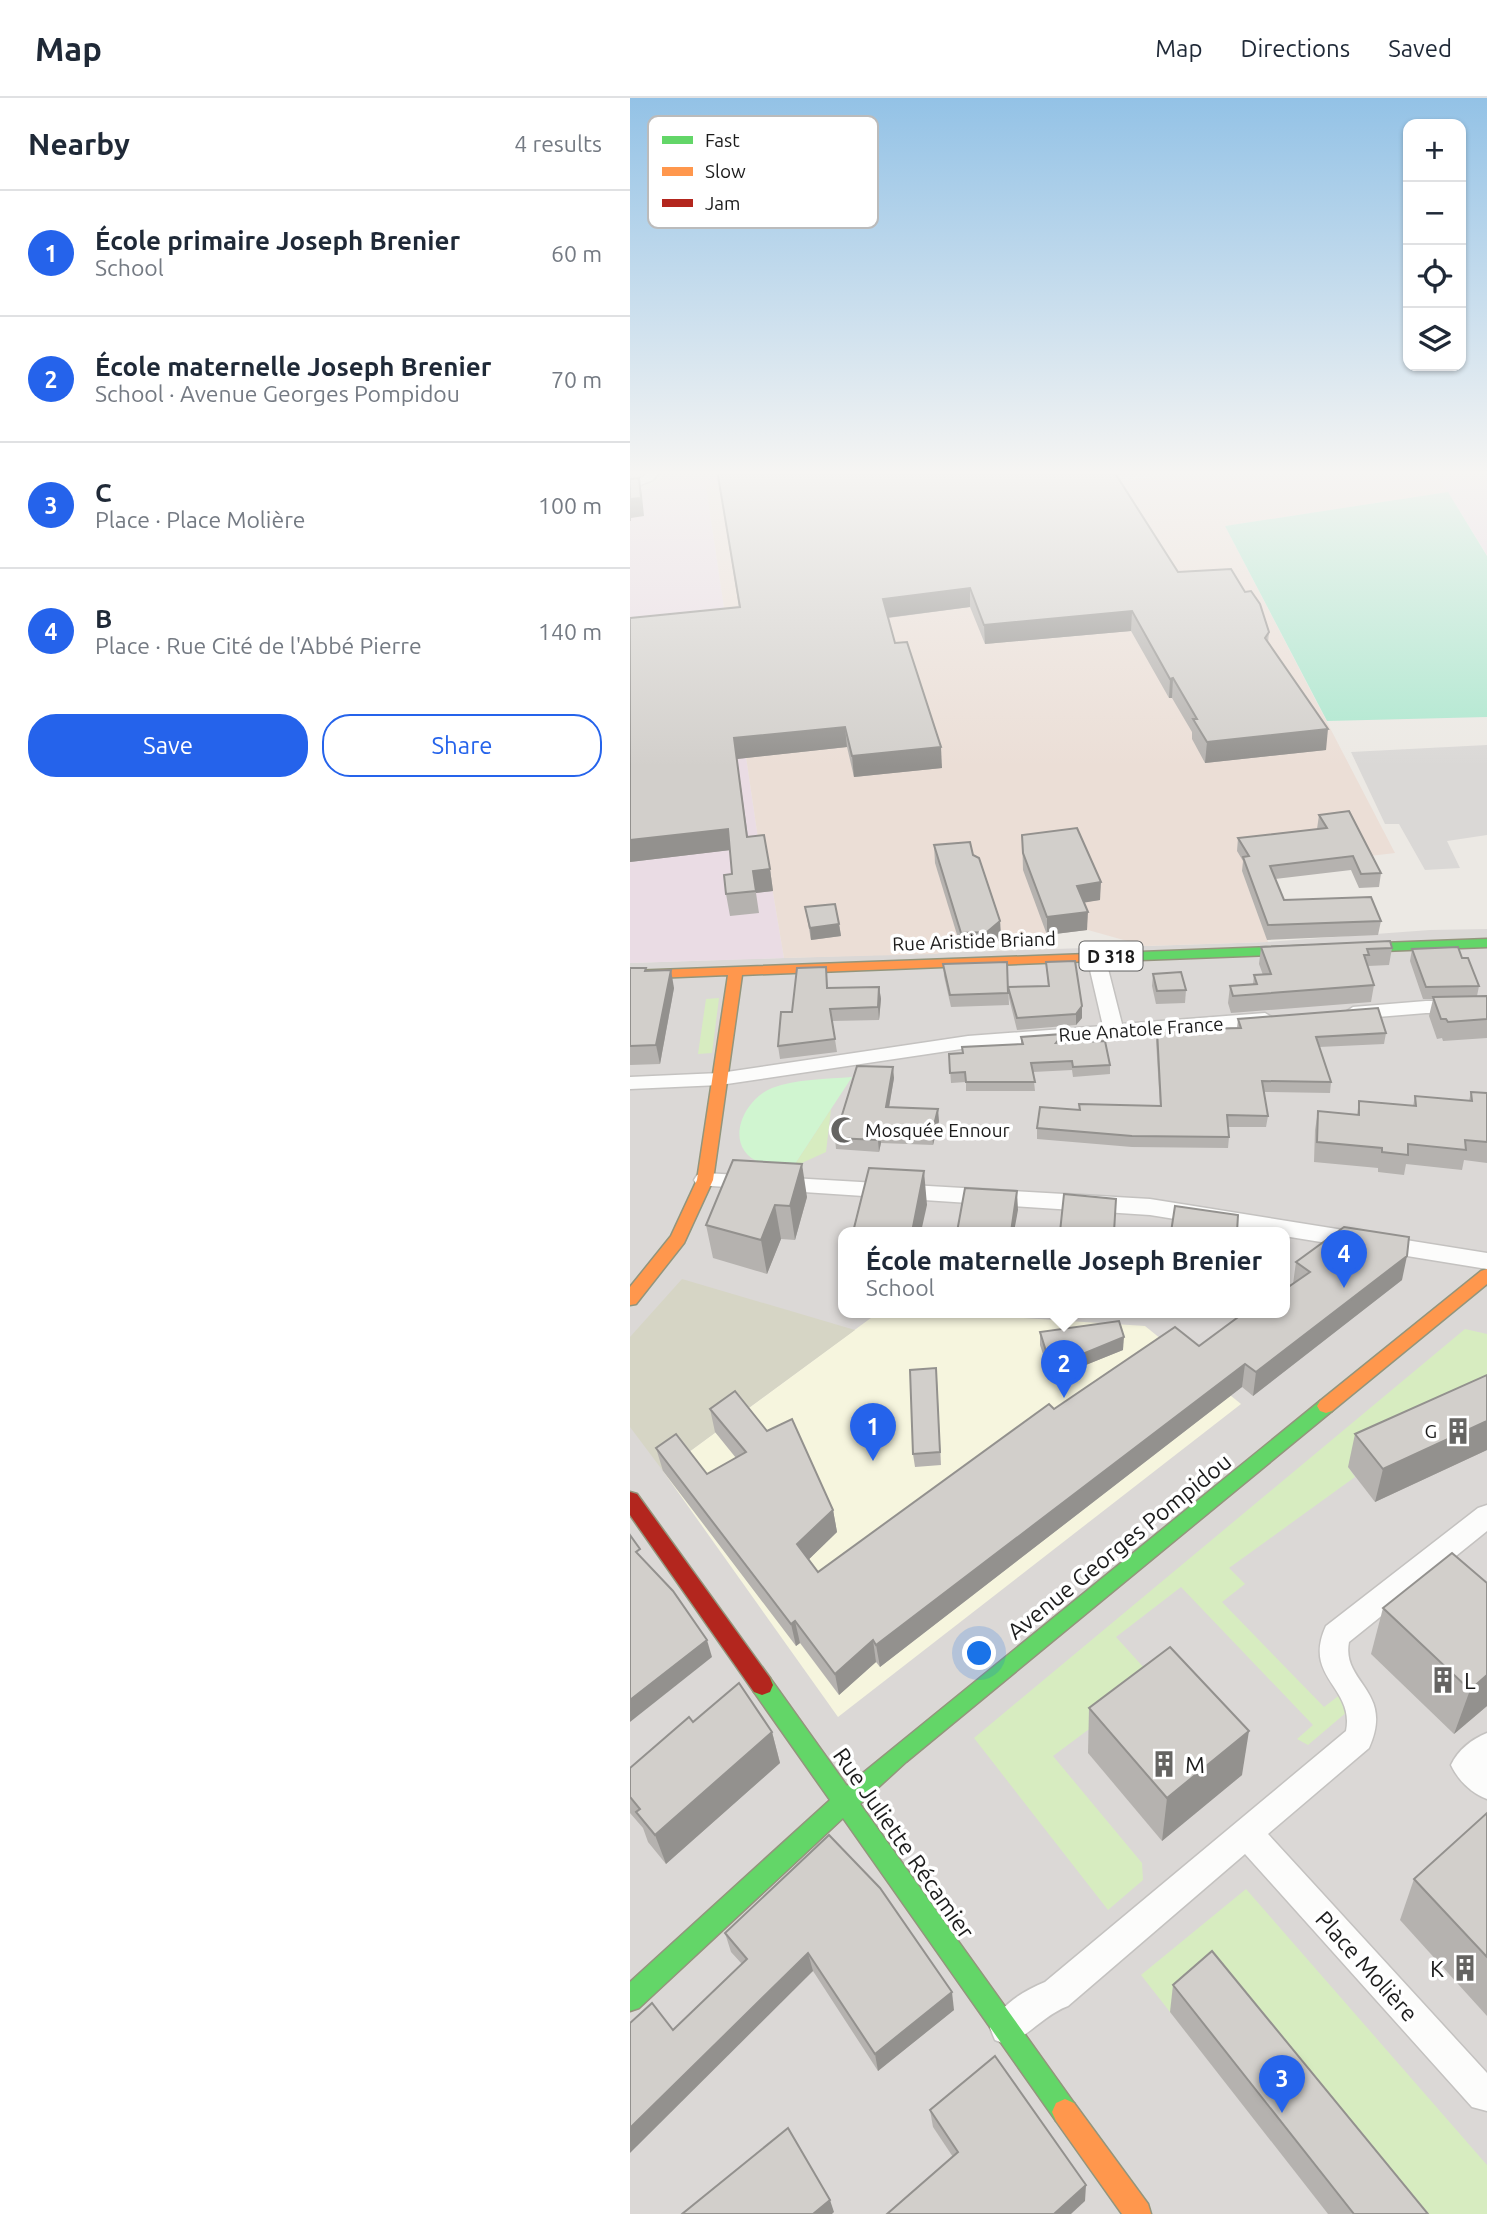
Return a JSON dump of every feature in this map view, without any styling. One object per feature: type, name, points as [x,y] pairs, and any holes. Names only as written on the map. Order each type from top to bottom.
[{"type":"street","name":"Rue Aristide Briand","points":[[630,975],[1487,943]]},
{"type":"street","points":[[1096,957],[1114,1031]]},
{"type":"street","points":[[630,1299],[678,1239],[705,1180],[736,971]]},
{"type":"street","points":[[1329,1014],[1426,1007],[1487,1007]]},
{"type":"street","name":"Rue Anatole France","points":[[630,1083],[720,1079],[968,1042],[1289,1017]]},
{"type":"street","points":[[705,1180],[1150,1207],[1275,1227]]},
{"type":"street","points":[[1290,1229],[1487,1261]]},
{"type":"street","name":"Avenue Georges Pompidou","points":[[630,1999],[898,1755],[1487,1275]]},
{"type":"street","name":"Rue Juliette Récamier","points":[[630,1500],[1138,2214]]},
{"type":"street","points":[[1007,2028],[1039,2001],[1055,1994],[1359,1738],[1365,1720],[1359,1700],[1334,1666],[1331,1651],[1336,1635],[1457,1558],[1487,1516]]},
{"type":"street","points":[[1487,1747],[1466,1765],[1487,1785]]},
{"type":"street","name":"Place Molière","points":[[1247,1834],[1484,2095],[1487,2092]]},
{"type":"shaded area","points":[[630,569],[718,569],[758,838],[767,857],[784,958],[630,963]]},
{"type":"shaded area","points":[[718,569],[1247,569],[1395,853],[1242,871],[1268,942],[1145,946],[1088,930],[1001,939],[936,954],[784,958],[767,857],[758,838]]},
{"type":"shaded area","points":[[1487,745],[1487,835],[1447,841],[1460,868],[1425,870],[1399,824],[1385,824],[1351,752]]},
{"type":"shaded area","points":[[1487,929],[1487,2214],[630,2214],[630,963],[1268,942],[1430,930]]},
{"type":"shaded area","points":[[682,1279],[855,1330],[663,1471],[630,1427],[630,1337]]},
{"type":"shaded area","points":[[871,1318],[1023,1318],[1145,1326],[1241,1404],[838,1717],[663,1471]]},
{"type":"green space","points":[[1247,569],[1487,569],[1487,717],[1327,721]]},
{"type":"green space","points":[[719,998],[712,1053],[698,1054],[706,999]]},
{"type":"green space","points":[[852,1077],[793,1167],[761,1163],[749,1156],[742,1147],[739,1136],[741,1124],[745,1113],[761,1094],[791,1083]]},
{"type":"green space","points":[[831,1109],[826,1152],[793,1167]]},
{"type":"green space","points":[[1465,1329],[1487,1334],[1487,1404],[1348,1467],[1355,1477],[1229,1568],[1245,1584],[1222,1602],[1324,1707],[1341,1694],[1348,1711],[1308,1745],[1297,1739],[1313,1725],[1181,1587],[1116,1637],[1155,1680],[1053,1756],[1142,1863],[1143,1880],[1108,1910],[974,1738]]},
{"type":"green space","points":[[1246,1889],[1487,2165],[1487,2214],[1398,2214],[1170,2012],[1141,1975]]},
{"type":"building","points":[[734,569],[1176,569],[1178,572],[1231,569],[1245,592],[1251,591],[1260,604],[1269,632],[1265,638],[1328,729],[1207,742],[1193,719],[1197,719],[1173,678],[1170,679],[1132,611],[984,625],[970,588],[883,599],[895,643],[907,642],[941,747],[852,756],[845,727],[734,738],[747,837],[764,835],[770,869],[753,871],[756,891],[726,894],[724,875],[732,874],[728,829],[630,840],[630,618],[740,607]]},
{"type":"building","points":[[1349,811],[1381,873],[1361,874],[1353,856],[1270,866],[1284,900],[1371,897],[1381,921],[1268,925],[1243,857],[1249,856],[1238,838],[1327,828],[1319,815]]},
{"type":"building","points":[[1077,828],[1101,882],[1077,886],[1088,912],[1047,917],[1023,853],[1022,835]]},
{"type":"building","points":[[970,842],[973,855],[979,858],[1000,921],[987,932],[961,933],[934,845]]},
{"type":"building","points":[[835,904],[839,924],[810,928],[805,907]]},
{"type":"building","points":[[1390,941],[1392,948],[1367,949],[1369,955],[1364,955],[1374,985],[1233,996],[1230,986],[1257,984],[1254,975],[1271,974],[1261,947]]},
{"type":"building","points":[[1458,947],[1462,958],[1468,958],[1479,986],[1426,987],[1412,949]]},
{"type":"building","points":[[1075,961],[1082,1006],[1076,1014],[1017,1018],[1008,987],[1049,986],[1046,962]]},
{"type":"building","points":[[1007,962],[1008,993],[950,995],[943,964]]},
{"type":"building","points":[[826,967],[827,988],[879,987],[878,1007],[830,1009],[835,1039],[778,1046],[781,1012],[792,1012],[797,968]]},
{"type":"building","points":[[630,968],[646,968],[645,971],[671,970],[656,1045],[630,1046]]},
{"type":"building","points":[[1181,972],[1186,990],[1157,991],[1153,974]]},
{"type":"building","points":[[1487,996],[1487,1019],[1448,1022],[1441,1019],[1433,997]]},
{"type":"building","points":[[1378,1008],[1386,1033],[1316,1037],[1331,1082],[1262,1081],[1268,1116],[1227,1115],[1229,1137],[1132,1136],[1037,1128],[1040,1107],[1080,1110],[1079,1104],[1161,1106],[1157,1030],[1241,1028],[1238,1019]]},
{"type":"building","points":[[1063,1034],[1056,1043],[1105,1041],[1110,1065],[1073,1067],[1072,1061],[1031,1063],[1035,1082],[966,1082],[965,1072],[950,1073],[949,1054],[963,1053],[962,1047],[1023,1044],[1021,1037]]},
{"type":"building","points":[[857,1066],[893,1067],[886,1107],[938,1109],[932,1133],[880,1131],[878,1140],[835,1138]]},
{"type":"building","points":[[1471,1092],[1487,1093],[1487,1142],[1465,1140],[1466,1150],[1408,1144],[1408,1155],[1382,1152],[1382,1148],[1317,1142],[1318,1111],[1359,1115],[1359,1101],[1416,1106],[1415,1096],[1472,1101]]},
{"type":"building","points":[[733,1160],[802,1164],[790,1206],[775,1205],[761,1240],[706,1225]]},
{"type":"building","points":[[869,1168],[924,1171],[913,1227],[854,1227]]},
{"type":"building","points":[[965,1188],[1017,1191],[1012,1227],[958,1227]]},
{"type":"building","points":[[1064,1194],[1116,1199],[1114,1227],[1061,1227]]},
{"type":"building","points":[[1175,1206],[1238,1215],[1237,1227],[1172,1227]]},
{"type":"building","points":[[1344,1227],[1409,1237],[1407,1256],[1256,1372],[1245,1364],[876,1645],[873,1640],[835,1674],[795,1621],[791,1624],[656,1448],[676,1434],[707,1474],[746,1452],[710,1409],[735,1391],[767,1431],[792,1419],[833,1510],[797,1544],[818,1572],[1049,1404],[1054,1409],[1175,1327],[1199,1346],[1237,1318],[1290,1318],[1290,1286],[1310,1272],[1296,1262]]},
{"type":"building","points":[[1119,1321],[1124,1337],[1051,1367],[1040,1332]]},
{"type":"building","points":[[936,1368],[940,1452],[913,1454],[910,1370]]},
{"type":"building","points":[[1487,1375],[1487,1421],[1383,1469],[1355,1434]]},
{"type":"building","points":[[630,1535],[640,1549],[636,1552],[673,1591],[707,1640],[630,1700]]},
{"type":"building","points":[[1452,1553],[1487,1583],[1487,1675],[1470,1690],[1383,1608]]},
{"type":"building","points":[[1170,1647],[1249,1731],[1167,1798],[1089,1708]]},
{"type":"building","points":[[739,1683],[772,1732],[655,1835],[636,1812],[640,1809],[630,1797],[630,1768],[689,1717],[693,1722]]},
{"type":"building","points":[[1487,1813],[1487,1957],[1414,1879]]},
{"type":"building","points":[[829,1835],[880,1888],[952,1992],[875,2054],[808,1953],[630,2128],[630,2023],[652,2003],[673,2030],[747,1959],[725,1933]]},
{"type":"building","points":[[1212,1951],[1428,2214],[1354,2214],[1173,1985]]},
{"type":"building","points":[[995,2056],[1086,2185],[1054,2214],[887,2214],[958,2152],[930,2110]]},
{"type":"building","points":[[788,2128],[830,2200],[813,2214],[682,2214]]},
{"type":"traffic: fast","points":[[1088,958],[1487,943]]},
{"type":"traffic: fast","points":[[630,1999],[798,1843],[898,1755],[1326,1406]]},
{"type":"traffic: fast","points":[[762,1685],[1065,2112]]},
{"type":"traffic: slow","points":[[630,975],[1088,958]]},
{"type":"traffic: slow","points":[[630,1299],[678,1239],[705,1180],[736,971]]},
{"type":"traffic: slow","points":[[1326,1406],[1487,1275]]},
{"type":"traffic: slow","points":[[1065,2112],[1138,2214]]},
{"type":"traffic: jam","points":[[630,1500],[762,1685]]},
{"type":"place","name":"Mosquée Ennour","points":[[844,1130]]},
{"type":"place","name":"B","points":[[1344,1288]]},
{"type":"place","name":"École maternelle Joseph Brenier","points":[[1064,1398]]},
{"type":"place","name":"G","points":[[1458,1431]]},
{"type":"place","name":"École primaire Joseph Brenier","points":[[873,1461]]},
{"type":"place","name":"L","points":[[1443,1680]]},
{"type":"place","name":"M","points":[[1164,1764]]},
{"type":"place","name":"K","points":[[1465,1968]]},
{"type":"place","name":"C","points":[[1282,2113]]}]
